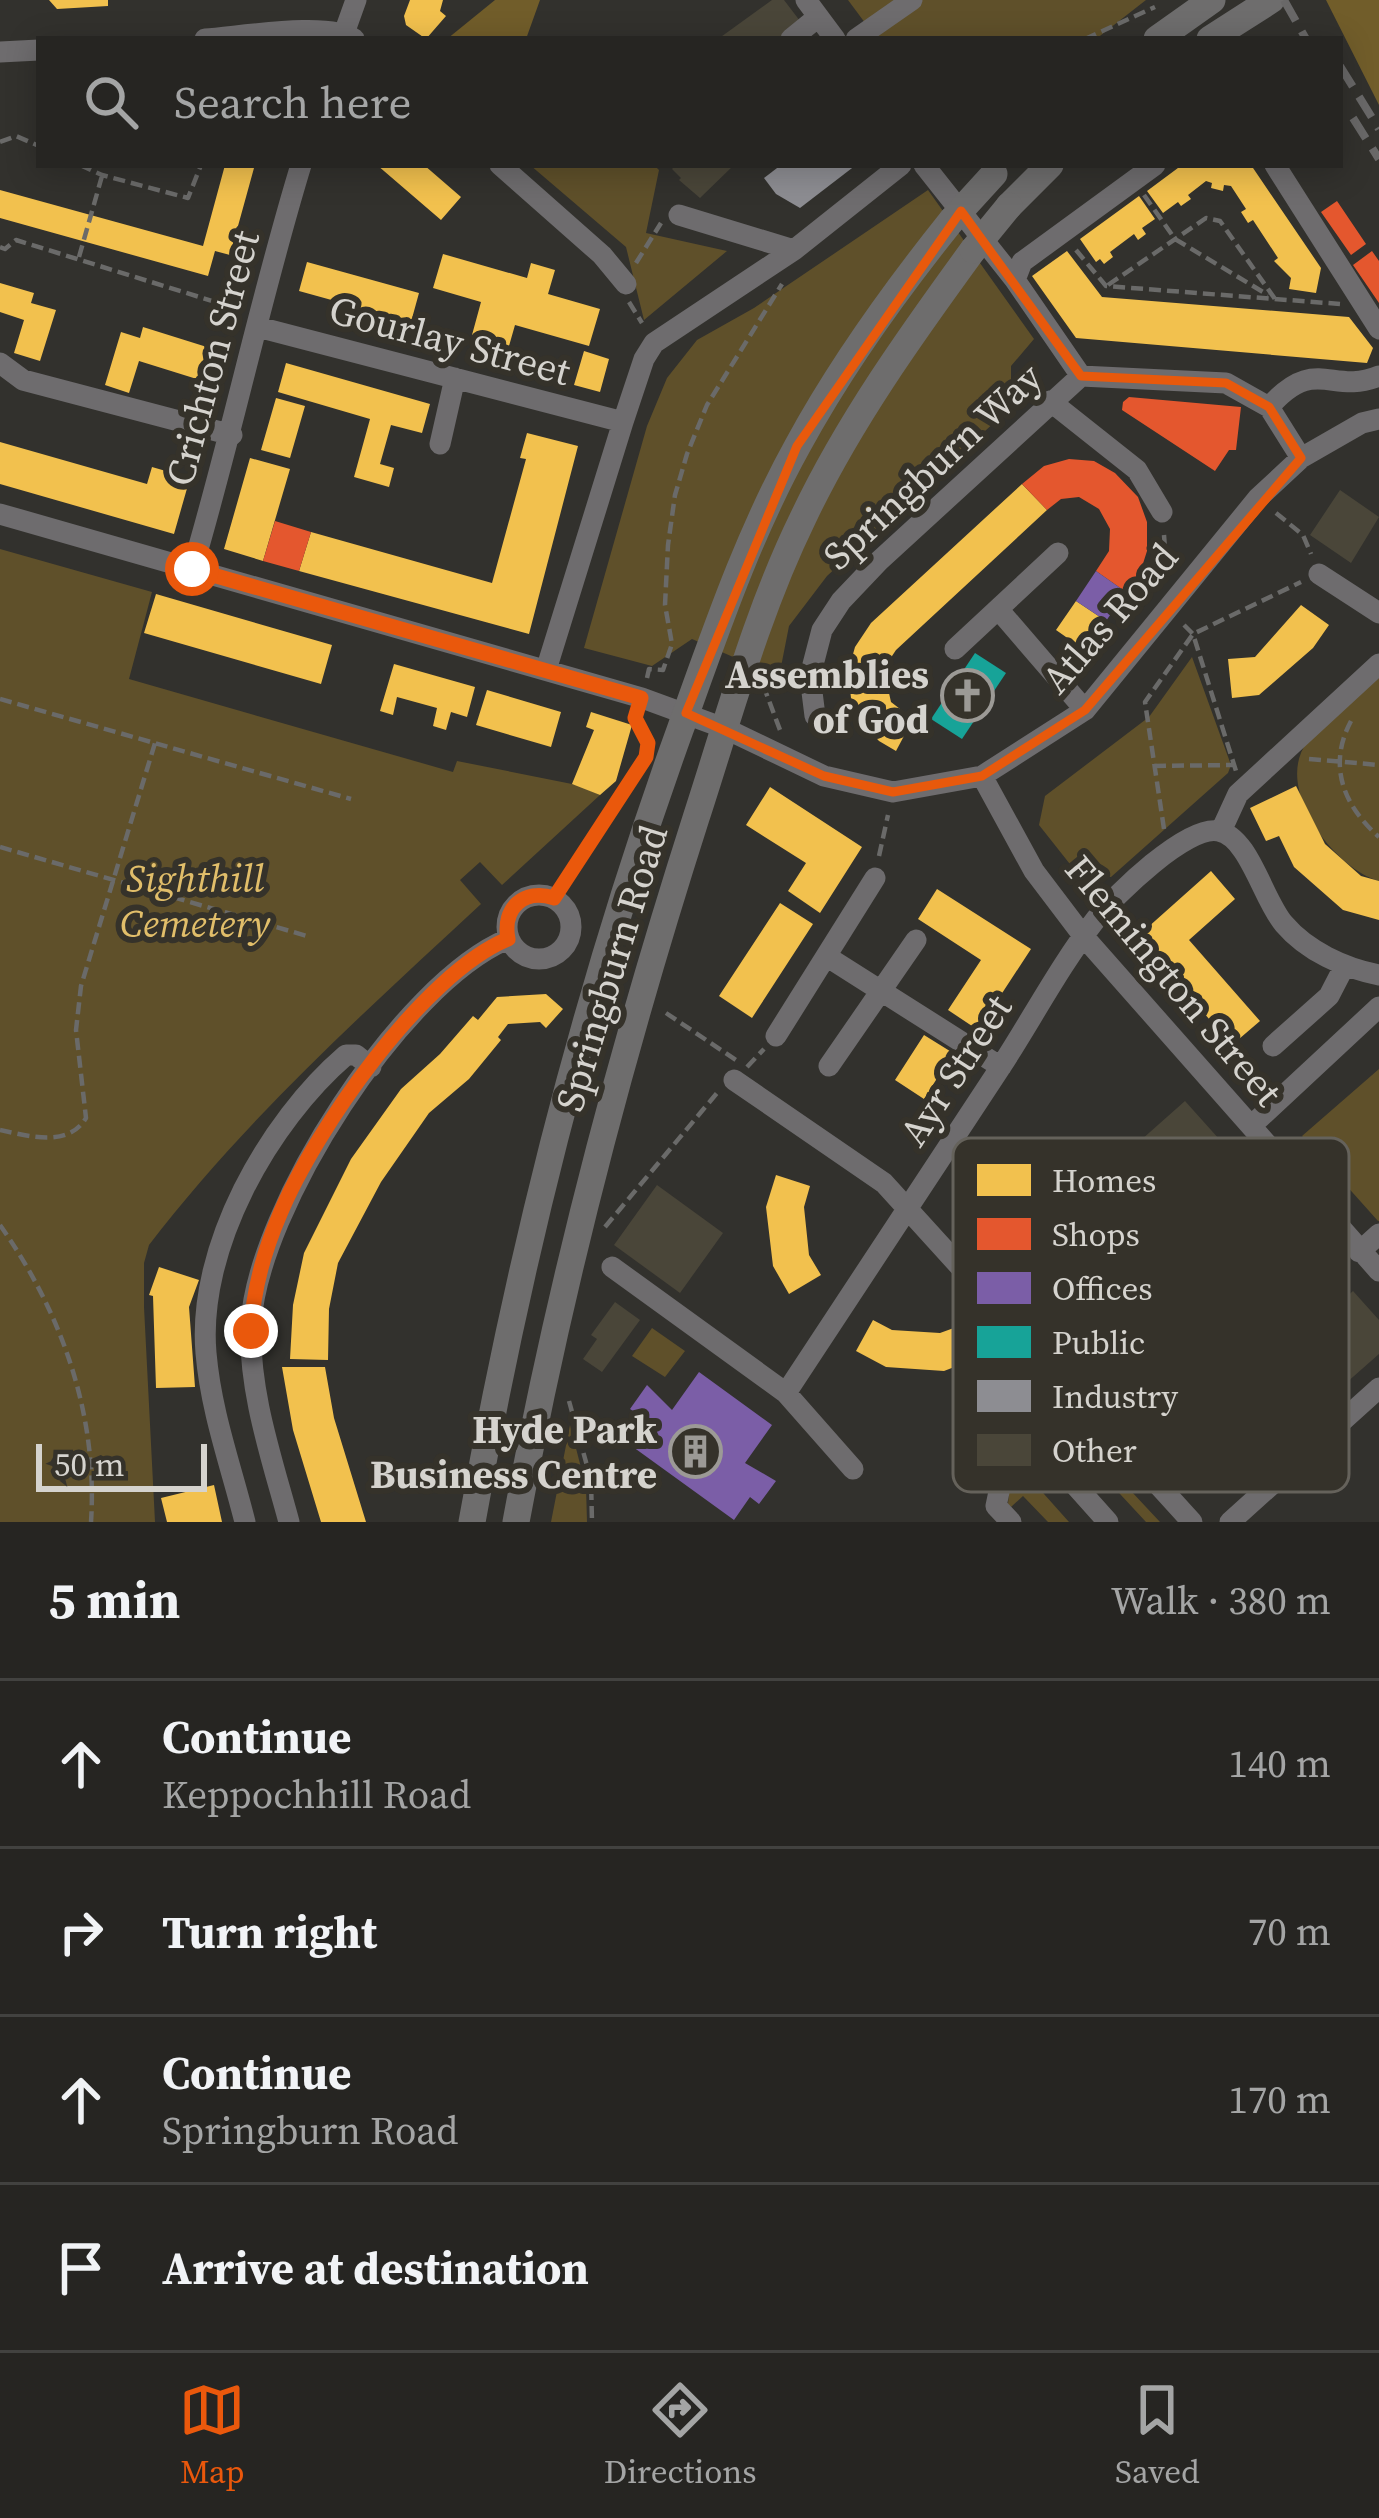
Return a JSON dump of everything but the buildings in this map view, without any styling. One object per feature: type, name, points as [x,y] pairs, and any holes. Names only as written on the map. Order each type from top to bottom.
[{"type":"main road","points":[[1216,34],[1271,0]]},
{"type":"main road","points":[[1161,36],[1210,1]]},
{"type":"main road","name":"Springburn Road","points":[[516,1522],[597,1151],[658,938],[760,621],[805,513],[864,410],[973,250],[1047,168]]},
{"type":"main road","name":"Springburn Road","points":[[472,1522],[524,1264],[590,1008],[686,713],[749,545],[797,446],[881,310],[952,220],[999,170]]},
{"type":"street","points":[[347,36],[356,0]]},
{"type":"street","points":[[860,36],[912,0]]},
{"type":"street","points":[[793,36],[812,8],[833,36]]},
{"type":"street","points":[[0,52],[36,50]]},
{"type":"street","name":"Crichton Street","points":[[192,569],[232,435],[300,168]]},
{"type":"street","points":[[503,168],[602,255],[626,284]]},
{"type":"street","points":[[546,670],[623,422],[644,359],[654,344],[794,250],[897,168]]},
{"type":"street","points":[[926,168],[1015,280],[1081,376]]},
{"type":"street","points":[[1015,280],[1022,262],[1151,168]]},
{"type":"street","points":[[1277,168],[1379,329]]},
{"type":"street","points":[[680,215],[794,250]]},
{"type":"street","name":"Gourlay Street","points":[[258,321],[623,422]]},
{"type":"street","points":[[0,363],[23,380],[232,435]]},
{"type":"street","name":"Springburn Way","points":[[815,716],[810,676],[822,630],[841,601],[1081,376],[1226,382],[1269,407]]},
{"type":"street","points":[[1301,458],[1269,407],[1288,385],[1317,377],[1364,382],[1379,376]]},
{"type":"street","points":[[440,444],[455,378]]},
{"type":"street","points":[[1050,401],[1137,470],[1162,512]]},
{"type":"street","name":"Atlas Road","points":[[0,514],[641,698],[724,728],[824,776],[892,791],[982,776],[1085,710],[1258,498],[1301,458],[1362,423],[1379,419]]},
{"type":"street","points":[[955,649],[1058,553]]},
{"type":"street","points":[[1318,574],[1379,613]]},
{"type":"street","points":[[998,609],[1085,710]]},
{"type":"street","points":[[1379,664],[1247,784],[1232,802],[1221,831],[1239,842],[1260,888],[1302,941],[1345,965],[1379,975]]},
{"type":"street","name":"Flemington Street","points":[[982,776],[1034,871],[1084,937],[1261,1138]]},
{"type":"street","name":"Ayr Street","points":[[954,1138],[1100,914],[1189,836],[1221,831]]},
{"type":"street","points":[[776,1036],[874,878]]},
{"type":"street","name":"Springburn Road","points":[[532,895],[554,898],[563,905],[572,926],[570,938],[556,955],[545,959],[523,956],[508,939],[506,920],[515,904],[532,895]]},
{"type":"street","name":"Springburn Road","points":[[289,1522],[260,1404],[251,1331],[266,1253],[286,1201],[323,1134],[371,1067],[408,1020],[478,953],[508,939]]},
{"type":"street","points":[[829,1066],[916,940]]},
{"type":"street","points":[[826,956],[1001,1067]]},
{"type":"street","points":[[1273,1046],[1329,996],[1345,965]]},
{"type":"street","points":[[1251,1126],[1379,1007]]},
{"type":"street","points":[[245,1522],[220,1436],[206,1351],[207,1306],[215,1268],[249,1181],[301,1099],[346,1055],[356,1055],[371,1067]]},
{"type":"street","points":[[734,1080],[884,1183],[953,1256]]},
{"type":"street","name":"Ayr Street","points":[[786,1393],[953,1139]]},
{"type":"street","points":[[1359,1252],[1379,1234]]},
{"type":"street","name":"Flemington Street","points":[[1349,1240],[1379,1271]]},
{"type":"street","points":[[612,1267],[786,1393],[853,1468]]},
{"type":"street","points":[[1349,1415],[1379,1388]]},
{"type":"street","points":[[998,1492],[996,1506],[1010,1522]]},
{"type":"street","points":[[1081,1492],[1108,1522]]},
{"type":"street","points":[[1166,1492],[1192,1522]]},
{"type":"street","points":[[1230,1522],[1263,1492]]},
{"type":"path","points":[[1092,36],[1172,0]]},
{"type":"path","points":[[0,142],[16,136],[36,145]]},
{"type":"path","points":[[87,168],[188,198],[200,168]]},
{"type":"path","points":[[79,256],[102,175]]},
{"type":"path","points":[[1134,181],[1175,239],[1274,299]]},
{"type":"path","points":[[654,344],[630,304],[626,284],[658,224],[680,215]]},
{"type":"path","points":[[1106,286],[1206,218],[1220,221],[1274,299]]},
{"type":"path","points":[[1061,231],[1106,286],[1364,306]]},
{"type":"path","points":[[0,248],[16,240],[79,256],[258,321]]},
{"type":"path","points":[[554,898],[646,757],[648,743],[635,718],[649,670],[663,670],[672,644],[664,605],[675,495],[707,405],[775,301],[794,250]]},
{"type":"path","points":[[1168,853],[1145,703],[1193,634],[1318,574],[1303,535],[1258,498]]},
{"type":"path","points":[[1162,512],[1169,609],[1193,634],[1231,765],[1247,784]]},
{"type":"path","points":[[0,699],[351,799]]},
{"type":"path","points":[[1360,712],[1348,725],[1338,761],[1353,814],[1379,837]]},
{"type":"path","points":[[0,1130],[62,1136],[78,1130],[86,1118],[77,1050],[83,974],[155,743]]},
{"type":"path","points":[[874,878],[892,791]]},
{"type":"path","points":[[0,847],[307,936]]},
{"type":"path","points":[[666,1013],[736,1059],[734,1080]]},
{"type":"path","points":[[604,1228],[709,1100],[776,1036]]},
{"type":"path","points":[[0,1225],[37,1286],[80,1386],[93,1459],[91,1522]]},
{"type":"path","points":[[569,1401],[591,1480],[592,1522]]},
{"type":"highlighted area","points":[[961,211],[1081,376],[1226,383],[1269,407],[1301,458],[1085,710],[982,776],[893,792],[824,776],[686,713],[797,446]]},
{"type":"green space","points":[[848,0],[1146,0],[1100,36],[875,36]]},
{"type":"green space","points":[[534,168],[657,168],[646,233],[727,251],[644,320],[626,247]]},
{"type":"green space","points":[[928,190],[1034,339],[1011,366],[1011,383],[1021,398],[827,576],[789,626],[779,677],[692,639],[652,666],[584,648],[647,426],[667,378],[697,340],[754,308]]},
{"type":"green space","name":"Sighthill Cemetery","points":[[0,549],[152,592],[129,679],[453,772],[457,761],[577,785],[600,795],[502,885],[480,862],[460,880],[481,904],[267,1109],[149,1245],[144,1307],[155,1522],[0,1522]]},
{"type":"green space","points":[[1192,657],[1231,765],[1228,773],[1111,877],[1077,873],[1039,825],[1045,796],[1149,717]]},
{"type":"green space","points":[[1379,678],[1379,881],[1343,860],[1327,843],[1303,802],[1297,780],[1299,759],[1308,741]]},
{"type":"green space","points":[[1379,1069],[1379,1221],[1349,1189],[1349,1138],[1302,1136]]},
{"type":"green space","points":[[652,1328],[685,1351],[665,1377],[632,1356]]},
{"type":"green space","points":[[570,1425],[586,1487],[587,1522],[551,1522]]},
{"type":"green space","points":[[1042,1492],[1069,1522],[1048,1522],[1023,1496],[1011,1507],[1009,1493]]},
{"type":"green space","points":[[1118,1492],[1132,1492],[1160,1522],[1146,1522]]},
{"type":"shaded area","points":[[495,0],[540,0],[527,36],[451,36]]},
{"type":"shaded area","points":[[1326,0],[1379,0],[1379,105]]},
{"type":"railway","points":[[1284,0],[1304,36]]},
{"type":"railway","points":[[1343,71],[1379,129]]},
{"type":"railway","points":[[1353,118],[1379,159]]},
{"type":"place","name":"Assemblies of God","points":[[968,696]]},
{"type":"place","name":"Hyde Park Business Centre","points":[[696,1451]]},
{"type":"route","points":[[192,569],[641,698],[635,718],[648,743],[646,757],[554,898],[532,895],[515,904],[506,920],[508,939],[478,953],[414,1014],[332,1120],[278,1218],[256,1288],[251,1331]]}]
